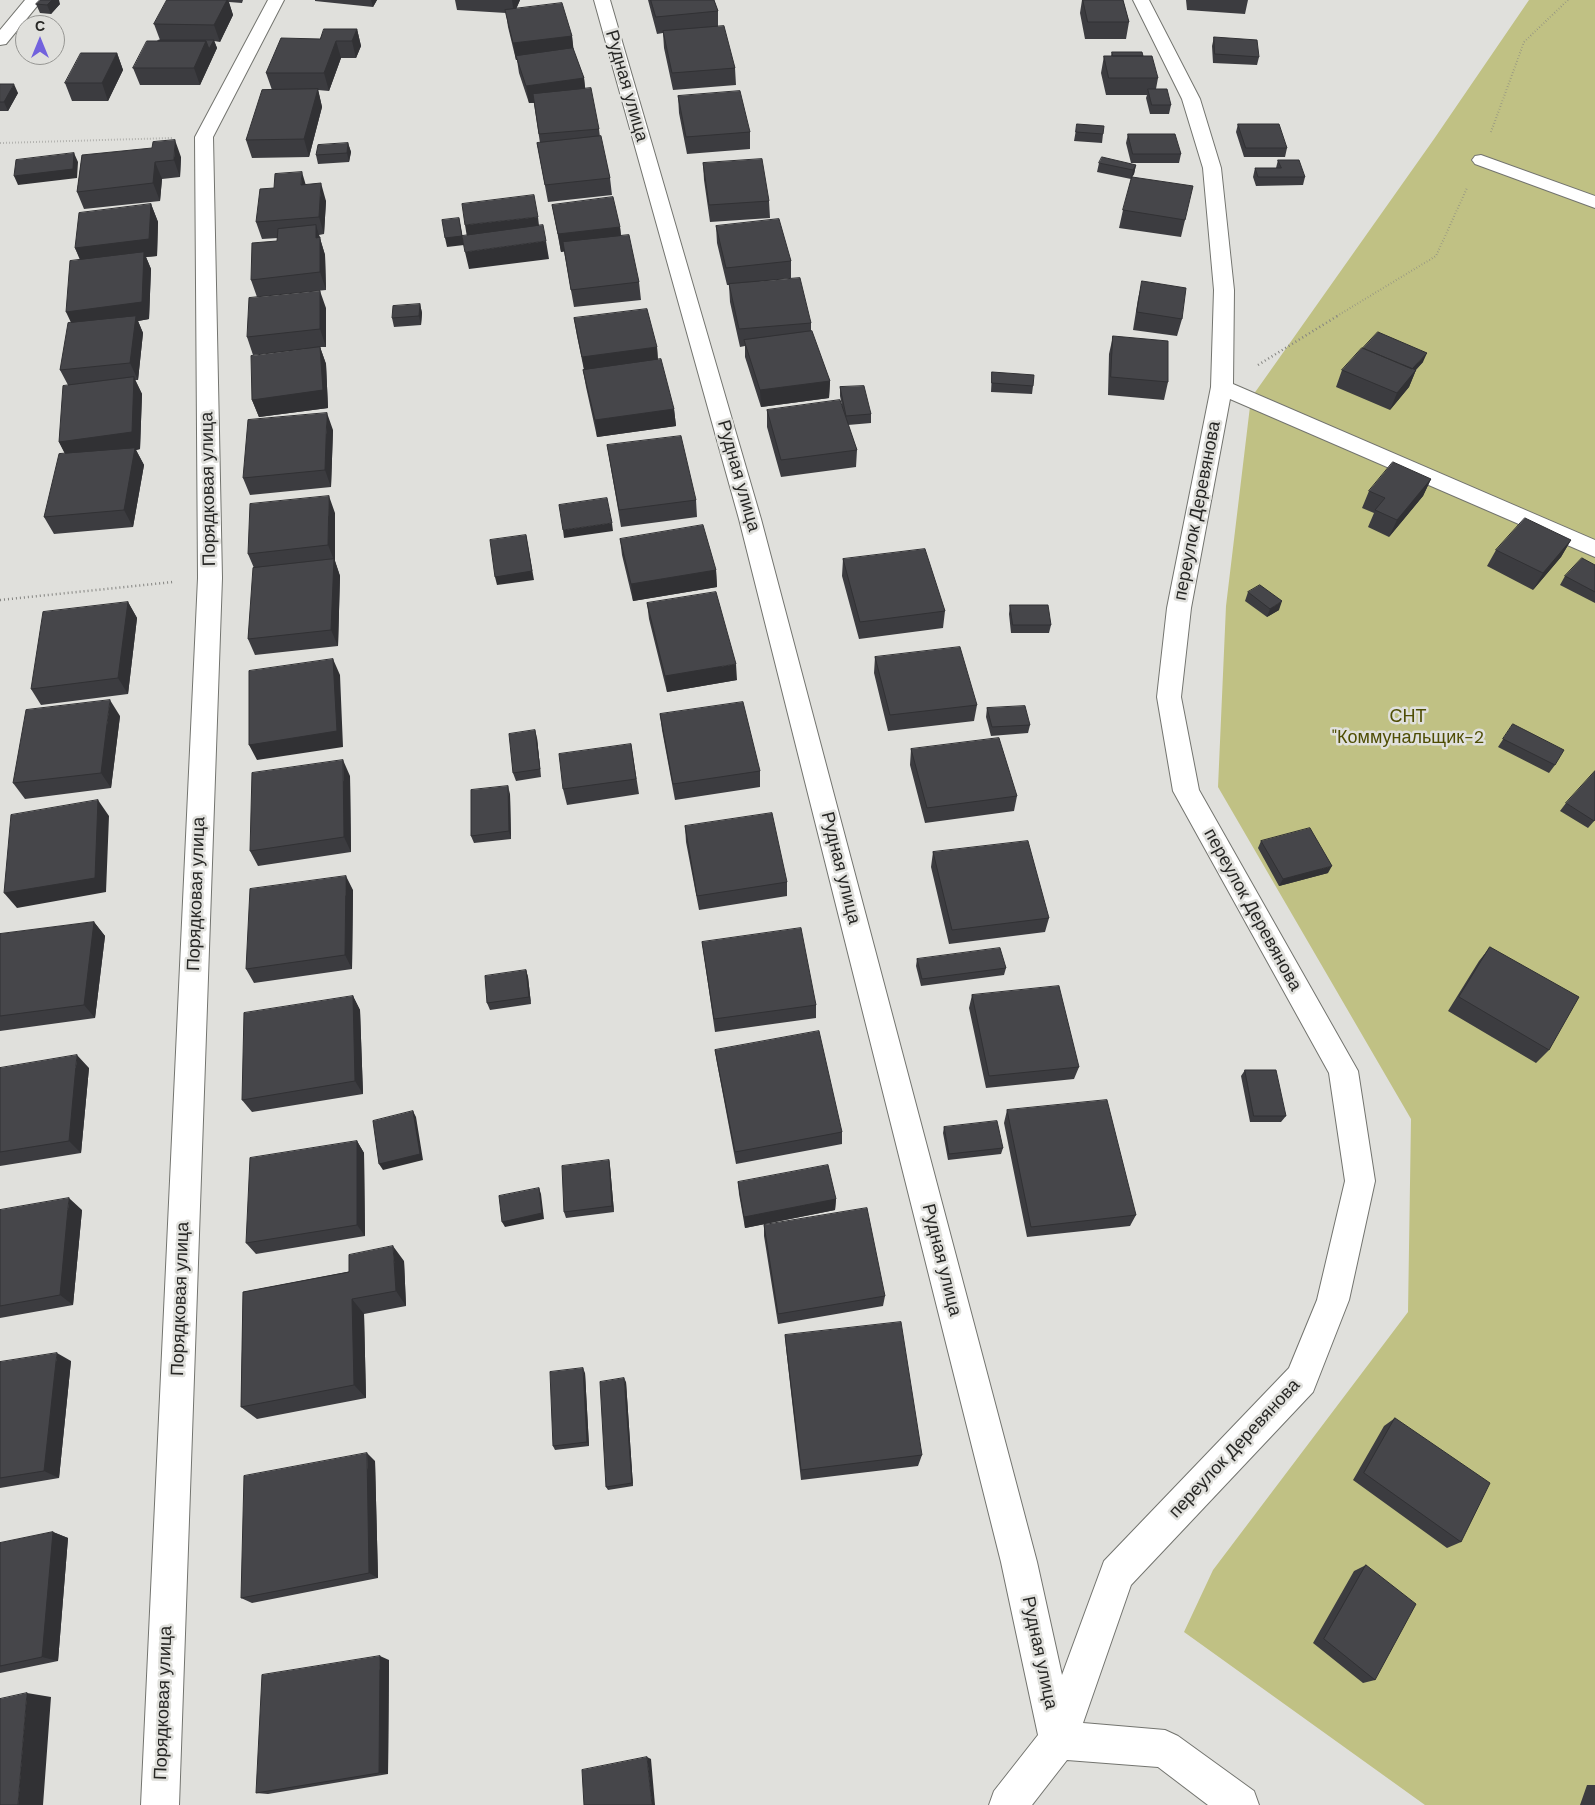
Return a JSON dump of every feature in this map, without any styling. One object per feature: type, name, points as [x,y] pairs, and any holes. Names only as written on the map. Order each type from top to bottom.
[{"type":"street","points":[[0,40],[34,0]]},
{"type":"street","name":"Порядковая улица","points":[[160,1805],[210,578],[204,137],[276,0]]},
{"type":"street","name":"Рудная улица","points":[[602,0],[750,519],[1019,1562],[1058,1740]]},
{"type":"street","name":"переулок Деревянова","points":[[1008,1805],[1058,1740],[1116,1574],[1301,1380],[1333,1300],[1360,1181],[1342,1071],[1186,791],[1169,697],[1178,608],[1222,388],[1224,290],[1212,168],[1191,99],[1141,0]]},
{"type":"street","points":[[1481,160],[1595,202]]},
{"type":"street","points":[[1222,388],[1595,549]]},
{"type":"street","points":[[1058,1740],[1165,1749],[1240,1805]]},
{"type":"path","points":[[1222,388],[1436,256],[1481,160],[1524,42],[1568,0]]},
{"type":"path","points":[[0,143],[204,137]]},
{"type":"path","points":[[0,600],[210,578]]},
{"type":"green space","name":"СНТ \"Коммунальщик-2","points":[[1529,0],[1595,0],[1595,1805],[1425,1805],[1184,1632],[1213,1570],[1408,1312],[1411,1119],[1218,787],[1226,606],[1251,398],[1434,139]]},
{"type":"building","points":[[40,0],[52,0],[47,5],[36,4]]},
{"type":"building","points":[[167,0],[227,0],[214,25],[154,24]]},
{"type":"building","points":[[651,0],[714,0],[718,11],[656,17]]},
{"type":"building","points":[[1083,0],[1123,0],[1129,22],[1088,22]]},
{"type":"building","points":[[562,3],[572,36],[513,43],[505,10]]},
{"type":"building","points":[[724,26],[735,68],[672,73],[663,31]]},
{"type":"building","points":[[324,29],[357,29],[352,41],[336,41],[324,73],[266,73],[281,38],[320,39]]},
{"type":"building","points":[[1214,37],[1257,40],[1259,57],[1215,54]]},
{"type":"building","points":[[159,40],[214,40],[209,49],[206,41]]},
{"type":"building","points":[[147,41],[206,41],[194,68],[133,68]]},
{"type":"building","points":[[573,48],[584,78],[526,86],[516,56]]},
{"type":"building","points":[[1112,52],[1142,52],[1143,56],[1113,56]]},
{"type":"building","points":[[81,53],[117,53],[102,83],[65,83]]},
{"type":"building","points":[[1104,56],[1152,56],[1158,78],[1109,78]]},
{"type":"building","points":[[0,84],[14,84],[4,102],[0,102]]},
{"type":"building","points":[[591,88],[599,129],[539,134],[533,94]]},
{"type":"building","points":[[318,89],[304,139],[246,140],[262,90]]},
{"type":"building","points":[[1148,89],[1167,89],[1171,105],[1152,105]]},
{"type":"building","points":[[740,91],[750,132],[686,137],[678,96]]},
{"type":"building","points":[[1077,124],[1104,126],[1103,134],[1076,132]]},
{"type":"building","points":[[1238,124],[1279,124],[1287,148],[1246,148]]},
{"type":"building","points":[[1128,134],[1175,134],[1181,154],[1133,154]]},
{"type":"building","points":[[601,136],[610,178],[545,185],[537,143]]},
{"type":"building","points":[[175,140],[174,160],[155,162],[153,183],[77,192],[82,155],[152,148],[153,142]]},
{"type":"building","points":[[348,143],[347,153],[316,155],[318,145]]},
{"type":"building","points":[[74,153],[73,169],[14,176],[16,160]]},
{"type":"building","points":[[1102,157],[1136,165],[1133,170],[1099,163]]},
{"type":"building","points":[[762,159],[769,201],[709,205],[703,163]]},
{"type":"building","points":[[1278,160],[1299,160],[1305,177],[1258,177],[1255,168],[1281,168]]},
{"type":"building","points":[[302,172],[301,185],[321,183],[319,217],[256,222],[260,189],[274,188],[275,174]]},
{"type":"building","points":[[1132,177],[1193,186],[1185,220],[1123,210]]},
{"type":"building","points":[[534,195],[538,217],[465,225],[462,204]]},
{"type":"building","points":[[613,197],[620,227],[558,234],[552,205]]},
{"type":"building","points":[[151,204],[149,239],[75,248],[79,213]]},
{"type":"building","points":[[459,218],[462,236],[445,238],[442,220]]},
{"type":"building","points":[[779,219],[791,261],[726,268],[716,226]]},
{"type":"building","points":[[316,225],[316,238],[320,237],[320,272],[251,280],[252,243],[277,241],[278,229]]},
{"type":"building","points":[[543,225],[546,241],[465,252],[462,236]]},
{"type":"building","points":[[629,235],[639,282],[571,290],[563,242]]},
{"type":"building","points":[[144,252],[142,302],[66,312],[70,261]]},
{"type":"building","points":[[800,278],[811,323],[739,329],[729,284]]},
{"type":"building","points":[[1142,281],[1186,288],[1182,319],[1137,312]]},
{"type":"building","points":[[320,291],[320,329],[247,337],[249,298]]},
{"type":"building","points":[[420,304],[419,316],[392,318],[393,306]]},
{"type":"building","points":[[647,309],[657,347],[582,357],[574,318]]},
{"type":"building","points":[[136,316],[130,363],[60,370],[68,323]]},
{"type":"building","points":[[812,331],[830,381],[760,390],[744,340]]},
{"type":"building","points":[[1378,332],[1427,353],[1412,369],[1363,348]]},
{"type":"building","points":[[1113,336],[1168,341],[1168,382],[1111,377]]},
{"type":"building","points":[[320,347],[323,390],[252,400],[251,356]]},
{"type":"building","points":[[1362,348],[1416,370],[1397,393],[1342,370]]},
{"type":"building","points":[[661,359],[674,409],[595,420],[583,370]]},
{"type":"building","points":[[992,372],[1034,375],[1033,386],[992,383]]},
{"type":"building","points":[[134,377],[132,432],[59,442],[63,386]]},
{"type":"building","points":[[864,386],[871,414],[846,416],[840,387]]},
{"type":"building","points":[[840,400],[857,450],[781,460],[767,410]]},
{"type":"building","points":[[327,413],[325,470],[243,478],[248,420]]},
{"type":"building","points":[[681,436],[696,500],[619,510],[607,445]]},
{"type":"building","points":[[135,448],[124,510],[44,517],[59,454]]},
{"type":"building","points":[[1393,462],[1431,479],[1397,520],[1375,510],[1385,498],[1369,491]]},
{"type":"building","points":[[329,496],[328,545],[248,554],[250,504]]},
{"type":"building","points":[[607,498],[612,523],[563,530],[559,505]]},
{"type":"building","points":[[1525,518],[1571,540],[1543,573],[1496,550]]},
{"type":"building","points":[[703,525],[716,570],[631,584],[620,539]]},
{"type":"building","points":[[526,535],[532,571],[495,577],[490,540]]},
{"type":"building","points":[[925,549],[945,611],[860,622],[843,559]]},
{"type":"building","points":[[1582,558],[1595,565],[1595,592],[1565,576]]},
{"type":"building","points":[[334,559],[331,630],[248,639],[253,568]]},
{"type":"building","points":[[1260,585],[1282,601],[1270,609],[1248,592]]},
{"type":"building","points":[[716,592],[736,664],[665,676],[647,603]]},
{"type":"building","points":[[128,602],[118,678],[31,689],[43,612]]},
{"type":"building","points":[[1010,605],[1048,605],[1051,625],[1013,625]]},
{"type":"building","points":[[960,647],[977,705],[890,715],[875,657]]},
{"type":"building","points":[[333,659],[337,731],[249,745],[249,671]]},
{"type":"building","points":[[110,700],[101,773],[13,783],[26,710]]},
{"type":"building","points":[[743,702],[760,771],[673,784],[660,714]]},
{"type":"building","points":[[1025,706],[1030,725],[992,727],[987,708]]},
{"type":"building","points":[[1513,724],[1564,750],[1555,765],[1503,739]]},
{"type":"building","points":[[535,730],[540,769],[513,773],[509,734]]},
{"type":"building","points":[[999,738],[1017,796],[927,808],[911,749]]},
{"type":"building","points":[[631,744],[636,779],[563,789],[559,754]]},
{"type":"building","points":[[343,760],[344,837],[250,851],[252,773]]},
{"type":"building","points":[[1595,771],[1595,819],[1594,821],[1566,803]]},
{"type":"building","points":[[508,786],[509,831],[471,836],[471,790]]},
{"type":"building","points":[[98,800],[95,878],[4,893],[11,815]]},
{"type":"building","points":[[772,813],[787,882],[697,896],[685,826]]},
{"type":"building","points":[[1310,828],[1332,866],[1283,879],[1261,841]]},
{"type":"building","points":[[1028,841],[1049,918],[952,930],[933,852]]},
{"type":"building","points":[[346,876],[345,955],[246,969],[250,889]]},
{"type":"building","points":[[94,922],[84,1005],[0,1016],[0,934]]},
{"type":"building","points":[[801,928],[816,1005],[714,1019],[702,942]]},
{"type":"building","points":[[1490,947],[1579,997],[1549,1050],[1459,997]]},
{"type":"building","points":[[1000,948],[1006,968],[922,979],[917,959]]},
{"type":"building","points":[[526,970],[529,997],[487,1003],[485,976]]},
{"type":"building","points":[[1059,986],[1079,1067],[989,1076],[972,995]]},
{"type":"building","points":[[353,996],[355,1081],[242,1100],[244,1013]]},
{"type":"building","points":[[819,1031],[842,1132],[735,1152],[715,1050]]},
{"type":"building","points":[[77,1055],[69,1141],[0,1152],[0,1068]]},
{"type":"building","points":[[1245,1070],[1276,1070],[1286,1116],[1254,1116]]},
{"type":"building","points":[[1107,1100],[1136,1215],[1031,1227],[1007,1110]]},
{"type":"building","points":[[413,1111],[420,1154],[379,1164],[373,1121]]},
{"type":"building","points":[[997,1121],[1003,1148],[949,1154],[944,1127]]},
{"type":"building","points":[[357,1141],[357,1225],[246,1243],[250,1158]]},
{"type":"building","points":[[609,1160],[612,1206],[564,1212],[562,1166]]},
{"type":"building","points":[[828,1165],[836,1199],[744,1217],[738,1182]]},
{"type":"building","points":[[539,1188],[542,1213],[502,1222],[499,1196]]},
{"type":"building","points":[[69,1198],[60,1295],[0,1306],[0,1210]]},
{"type":"building","points":[[867,1208],[885,1296],[778,1314],[764,1225]]},
{"type":"building","points":[[393,1246],[396,1291],[352,1299],[354,1385],[241,1407],[243,1292],[349,1272],[349,1255]]},
{"type":"building","points":[[901,1322],[922,1455],[801,1470],[785,1335]]},
{"type":"building","points":[[57,1353],[44,1471],[0,1478],[0,1362]]},
{"type":"building","points":[[583,1368],[587,1442],[553,1446],[550,1372]]},
{"type":"building","points":[[624,1378],[632,1483],[606,1487],[600,1382]]},
{"type":"building","points":[[1395,1418],[1490,1483],[1461,1542],[1364,1473]]},
{"type":"building","points":[[367,1453],[369,1573],[241,1598],[244,1476]]},
{"type":"building","points":[[53,1532],[42,1657],[0,1666],[0,1543]]},
{"type":"building","points":[[1366,1565],[1416,1604],[1375,1680],[1324,1639]]},
{"type":"building","points":[[380,1656],[379,1773],[256,1793],[262,1675]]},
{"type":"building","points":[[27,1693],[18,1805],[0,1805],[0,1699]]},
{"type":"building","points":[[647,1757],[652,1805],[584,1805],[582,1770]]}]
